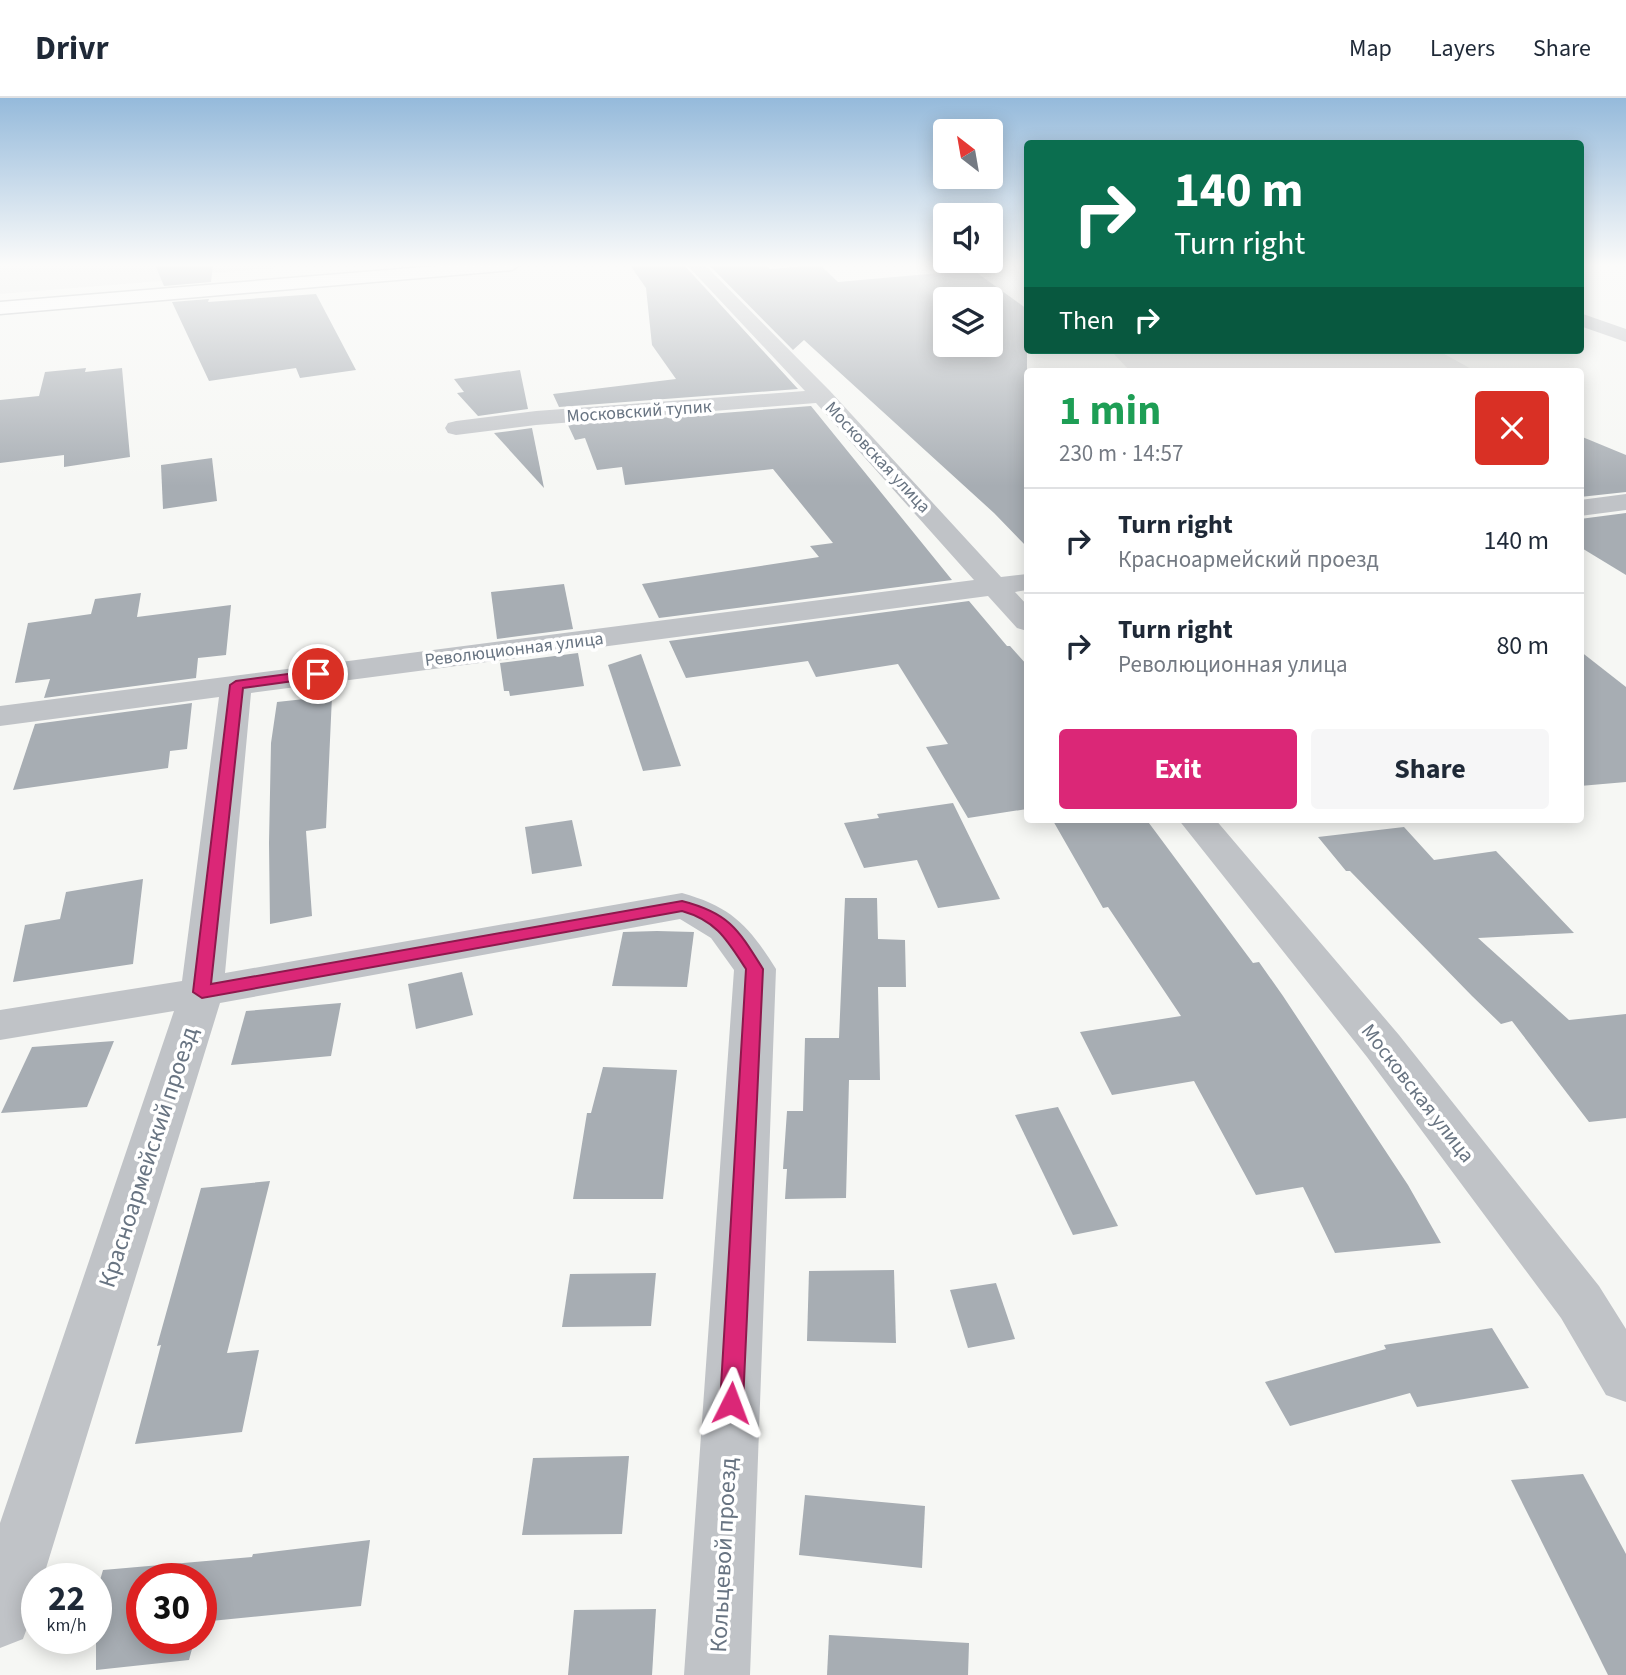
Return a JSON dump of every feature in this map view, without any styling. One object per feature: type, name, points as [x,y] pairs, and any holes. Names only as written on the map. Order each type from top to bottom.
[{"type":"street","name":"Московская улица","points":[[766,339],[1024,618]]},
{"type":"street","name":"Московский тупик","points":[[456,428],[536,418],[822,396]]},
{"type":"street","points":[[1584,507],[1626,502]]},
{"type":"street","name":"Революционная улица","points":[[0,716],[1024,582]]},
{"type":"street","name":"Красноармейский проезд","points":[[0,1616],[202,992],[236,685]]},
{"type":"street","name":"Московская улица","points":[[1199,823],[1382,1046],[1572,1291],[1626,1377]]},
{"type":"street","name":"Кольцевой проезд","points":[[0,1025],[202,992],[682,906],[707,913],[727,928],[755,969],[717,1675]]},
{"type":"shaded area","points":[[1114,354],[1444,354],[1470,368],[1127,368]]},
{"type":"building","points":[[189,339],[339,339],[356,370],[300,378],[296,368],[209,381]]},
{"type":"building","points":[[651,339],[752,339],[798,389],[559,407],[553,394],[676,379],[652,345]]},
{"type":"building","points":[[782,339],[933,339],[933,357],[1003,357],[1003,339],[1024,339],[1027,368],[1024,368],[1024,544],[994,513],[804,340],[793,350]]},
{"type":"building","points":[[86,368],[85,372],[122,368],[130,457],[64,467],[64,455],[0,463],[0,400],[39,396],[45,372]]},
{"type":"building","points":[[520,370],[528,409],[478,416],[457,393],[464,392],[454,379]]},
{"type":"building","points":[[811,406],[952,580],[659,618],[642,584],[819,557],[810,546],[833,543],[773,469],[625,485],[622,467],[597,470],[585,438],[575,440],[568,425]]},
{"type":"building","points":[[532,428],[544,488],[494,433]]},
{"type":"building","points":[[1584,438],[1626,455],[1626,492],[1584,497]]},
{"type":"building","points":[[212,458],[217,501],[163,509],[161,465]]},
{"type":"building","points":[[1626,513],[1626,575],[1584,549],[1584,518]]},
{"type":"building","points":[[564,584],[573,629],[497,639],[491,592]]},
{"type":"building","points":[[141,593],[137,617],[231,605],[226,655],[198,658],[196,678],[44,698],[50,679],[15,683],[28,623],[91,614],[95,599]]},
{"type":"building","points":[[969,601],[1024,662],[1024,809],[968,818],[926,747],[948,744],[898,664],[816,677],[808,661],[686,678],[669,641]]},
{"type":"building","points":[[578,653],[584,686],[510,696],[509,691],[504,691],[500,663]]},
{"type":"building","points":[[641,654],[681,766],[643,771],[608,665]]},
{"type":"building","points":[[1584,654],[1626,687],[1626,782],[1584,786]]},
{"type":"building","points":[[332,696],[326,828],[306,831],[312,916],[270,924],[271,743],[277,702]]},
{"type":"building","points":[[192,703],[187,749],[170,751],[168,768],[13,790],[35,724]]},
{"type":"building","points":[[953,803],[1000,899],[938,908],[917,860],[864,868],[844,823],[879,818],[877,814]]},
{"type":"building","points":[[572,820],[582,866],[532,874],[525,827]]},
{"type":"building","points":[[1054,823],[1149,823],[1253,963],[1259,962],[1283,996],[1408,1185],[1441,1243],[1335,1253],[1303,1187],[1256,1195],[1194,1081],[1112,1095],[1080,1032],[1181,1016],[1108,907],[1103,908]]},
{"type":"building","points":[[1404,827],[1434,860],[1496,851],[1574,933],[1478,938],[1569,1020],[1626,1014],[1626,1118],[1589,1122],[1512,1021],[1501,1024],[1350,871],[1346,871],[1318,837]]},
{"type":"building","points":[[143,879],[133,964],[13,982],[25,925],[60,919],[66,892]]},
{"type":"building","points":[[845,898],[877,898],[878,939],[905,940],[906,987],[878,987],[880,1080],[849,1080],[846,1198],[785,1199],[787,1169],[783,1169],[787,1111],[803,1111],[805,1038],[839,1038]]},
{"type":"building","points":[[623,932],[694,932],[687,987],[612,986]]},
{"type":"building","points":[[462,972],[473,1015],[416,1029],[408,984]]},
{"type":"building","points":[[341,1003],[331,1056],[231,1065],[246,1011]]},
{"type":"building","points":[[114,1041],[87,1107],[1,1113],[32,1047]]},
{"type":"building","points":[[603,1067],[677,1070],[663,1199],[573,1199],[587,1113],[591,1113]]},
{"type":"building","points":[[1058,1107],[1118,1226],[1073,1235],[1015,1115]]},
{"type":"building","points":[[270,1181],[227,1353],[259,1350],[242,1432],[135,1444],[161,1345],[157,1346],[201,1188]]},
{"type":"building","points":[[894,1270],[896,1343],[807,1341],[809,1271]]},
{"type":"building","points":[[656,1273],[651,1326],[562,1327],[570,1274]]},
{"type":"building","points":[[996,1283],[1015,1339],[968,1348],[950,1290]]},
{"type":"building","points":[[1492,1328],[1529,1388],[1417,1407],[1410,1393],[1290,1426],[1265,1382],[1386,1349],[1384,1345]]},
{"type":"building","points":[[629,1456],[622,1534],[522,1535],[533,1458]]},
{"type":"building","points":[[1583,1474],[1626,1554],[1626,1675],[1608,1675],[1511,1480]]},
{"type":"building","points":[[805,1495],[925,1506],[922,1568],[799,1555]]},
{"type":"building","points":[[370,1540],[361,1606],[217,1620],[217,1563],[183,1563],[252,1557],[253,1554]]},
{"type":"building","points":[[126,1568],[126,1654],[191,1654],[189,1660],[96,1670],[96,1654],[112,1654],[112,1569]]},
{"type":"building","points":[[656,1609],[652,1675],[568,1675],[574,1610]]},
{"type":"building","points":[[829,1635],[969,1643],[968,1675],[827,1675]]},
{"type":"route","points":[[318,674],[236,685],[202,992],[682,906],[707,913],[727,928],[755,969],[731,1403]]}]
